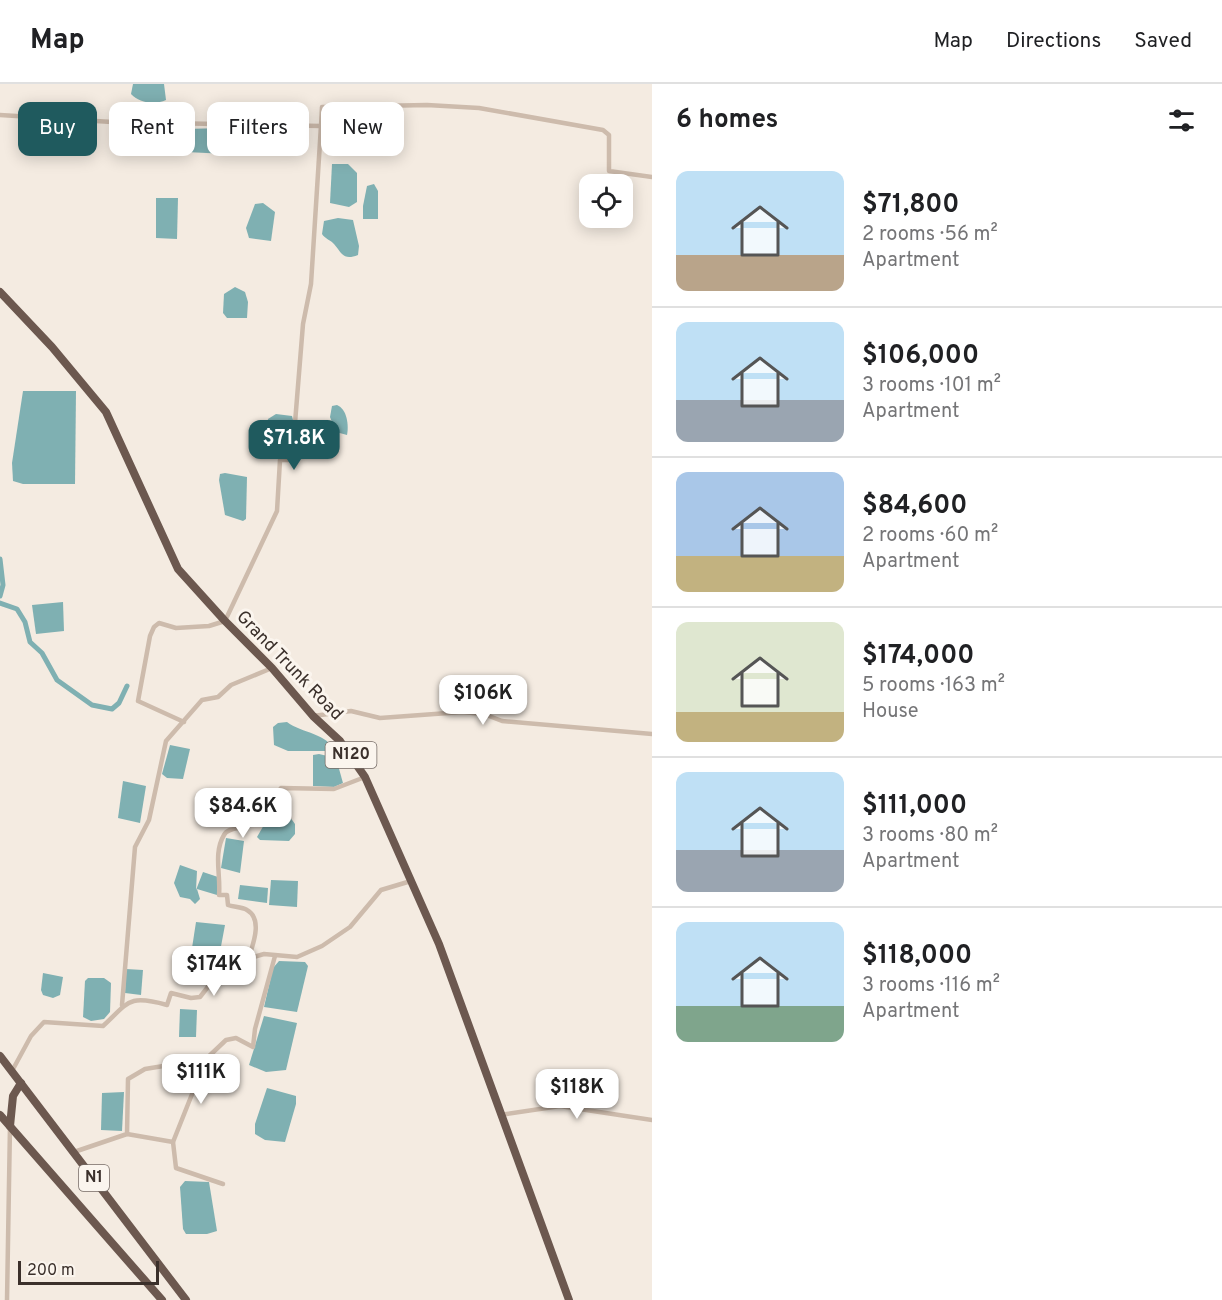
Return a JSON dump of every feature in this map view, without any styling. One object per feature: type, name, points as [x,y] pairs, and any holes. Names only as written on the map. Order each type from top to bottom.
[{"type":"highway","name":"Grand Trunk Road","points":[[0,292],[52,347],[106,412],[178,569],[272,668],[313,716],[340,741],[364,777],[439,944],[569,1300]]},
{"type":"highway","name":"N1","points":[[0,1056],[186,1300]]},
{"type":"highway","points":[[10,1126],[14,1096],[21,1083]]},
{"type":"highway","name":"N1","points":[[0,1114],[162,1300]]},
{"type":"street","points":[[404,105],[479,108],[603,130],[609,135],[609,171],[652,177]]},
{"type":"street","points":[[0,115],[112,122],[321,126],[311,285],[303,324],[292,460],[280,460],[277,511],[225,621],[187,628],[176,628],[159,623],[154,627],[138,701],[184,722]]},
{"type":"street","points":[[122,1005],[135,847],[149,820],[165,741],[202,700],[218,697],[231,685],[272,668]]},
{"type":"street","points":[[313,716],[351,711],[380,718],[462,712],[484,714],[502,721],[652,734]]},
{"type":"street","points":[[249,957],[255,934],[252,915],[247,910],[228,905],[227,895],[219,895],[221,875],[218,867],[224,835],[228,831],[247,827],[266,815],[282,788],[334,789],[364,777]]},
{"type":"street","points":[[12,1071],[31,1036],[44,1022],[103,1026],[122,1005],[130,1000],[167,1005],[171,993],[191,998],[200,997],[225,965],[249,957],[297,957],[322,946],[350,927],[381,890],[411,881]]},
{"type":"street","points":[[223,1184],[176,1168],[173,1142],[206,1059],[226,1040],[236,1038],[251,1048],[253,1047],[255,1029],[275,956]]},
{"type":"street","points":[[127,1134],[128,1079],[145,1069],[206,1059]]},
{"type":"street","points":[[500,1115],[560,1106],[652,1119]]},
{"type":"street","points":[[6,1300],[10,1126]]},
{"type":"street","points":[[74,1152],[127,1134],[173,1142]]},
{"type":"water","points":[[133,84],[164,84],[166,100],[148,102],[131,94]]},
{"type":"water","points":[[207,128],[207,153],[195,152],[195,129]]},
{"type":"water","points":[[332,164],[348,164],[357,173],[357,202],[349,207],[330,203]]},
{"type":"water","points":[[374,184],[378,191],[378,219],[363,219],[367,186]]},
{"type":"water","points":[[156,198],[178,198],[177,239],[156,238]]},
{"type":"water","points":[[263,203],[275,212],[271,241],[249,238],[246,228],[255,204]]},
{"type":"water","points":[[338,218],[353,220],[359,246],[358,255],[346,257],[322,234],[324,221]]},
{"type":"water","points":[[235,287],[245,292],[248,302],[247,318],[227,318],[223,313],[224,294]]},
{"type":"water","points":[[23,391],[76,391],[75,484],[23,484],[13,481],[12,463]]},
{"type":"water","points":[[337,405],[343,410],[346,418],[347,435],[336,432],[330,417],[332,406]]},
{"type":"water","points":[[276,414],[292,416],[289,446],[272,448],[264,442],[268,419]]},
{"type":"water","points":[[220,474],[247,477],[246,519],[243,521],[225,515],[219,480]]},
{"type":"water","points":[[63,602],[64,631],[36,634],[32,605]]},
{"type":"water","points":[[287,722],[321,737],[331,745],[333,751],[288,751],[274,745],[273,727],[278,723]]},
{"type":"water","points":[[170,745],[190,749],[183,779],[167,778],[162,774]]},
{"type":"water","points":[[313,755],[336,758],[343,783],[334,787],[313,786]]},
{"type":"water","points":[[123,781],[146,786],[140,823],[118,818]]},
{"type":"water","points":[[284,809],[295,824],[295,834],[289,841],[260,840],[257,837],[272,811]]},
{"type":"water","points":[[226,838],[244,841],[240,873],[221,868]]},
{"type":"water","points":[[180,865],[197,871],[196,890],[203,872],[218,877],[217,895],[197,889],[200,899],[195,904],[190,899],[180,897],[174,883]]},
{"type":"water","points":[[271,880],[298,881],[297,907],[269,905]]},
{"type":"water","points":[[240,885],[268,888],[267,903],[238,899]]},
{"type":"water","points":[[196,922],[225,925],[217,968],[190,961]]},
{"type":"water","points":[[279,961],[305,962],[308,966],[297,1012],[264,1007],[273,968]]},
{"type":"water","points":[[126,969],[143,970],[141,995],[125,993]]},
{"type":"water","points":[[43,973],[63,977],[60,995],[53,998],[43,995],[41,990]]},
{"type":"water","points":[[88,978],[104,978],[111,983],[110,1012],[104,1019],[91,1021],[83,1017],[85,981]]},
{"type":"water","points":[[180,1009],[197,1010],[196,1037],[179,1037]]},
{"type":"water","points":[[264,1016],[297,1023],[286,1070],[266,1072],[249,1065]]},
{"type":"water","points":[[267,1088],[296,1096],[296,1104],[285,1142],[265,1140],[255,1134],[255,1124]]},
{"type":"water","points":[[124,1092],[122,1131],[101,1130],[102,1093]]},
{"type":"water","points":[[185,1181],[209,1182],[217,1231],[207,1234],[186,1234],[183,1229],[180,1187]]},
{"type":"waterway","points":[[0,559],[3,585],[0,596]]},
{"type":"waterway","points":[[0,603],[17,609],[25,622],[30,642],[42,653],[57,680],[92,705],[112,709],[119,703],[127,686]]}]
